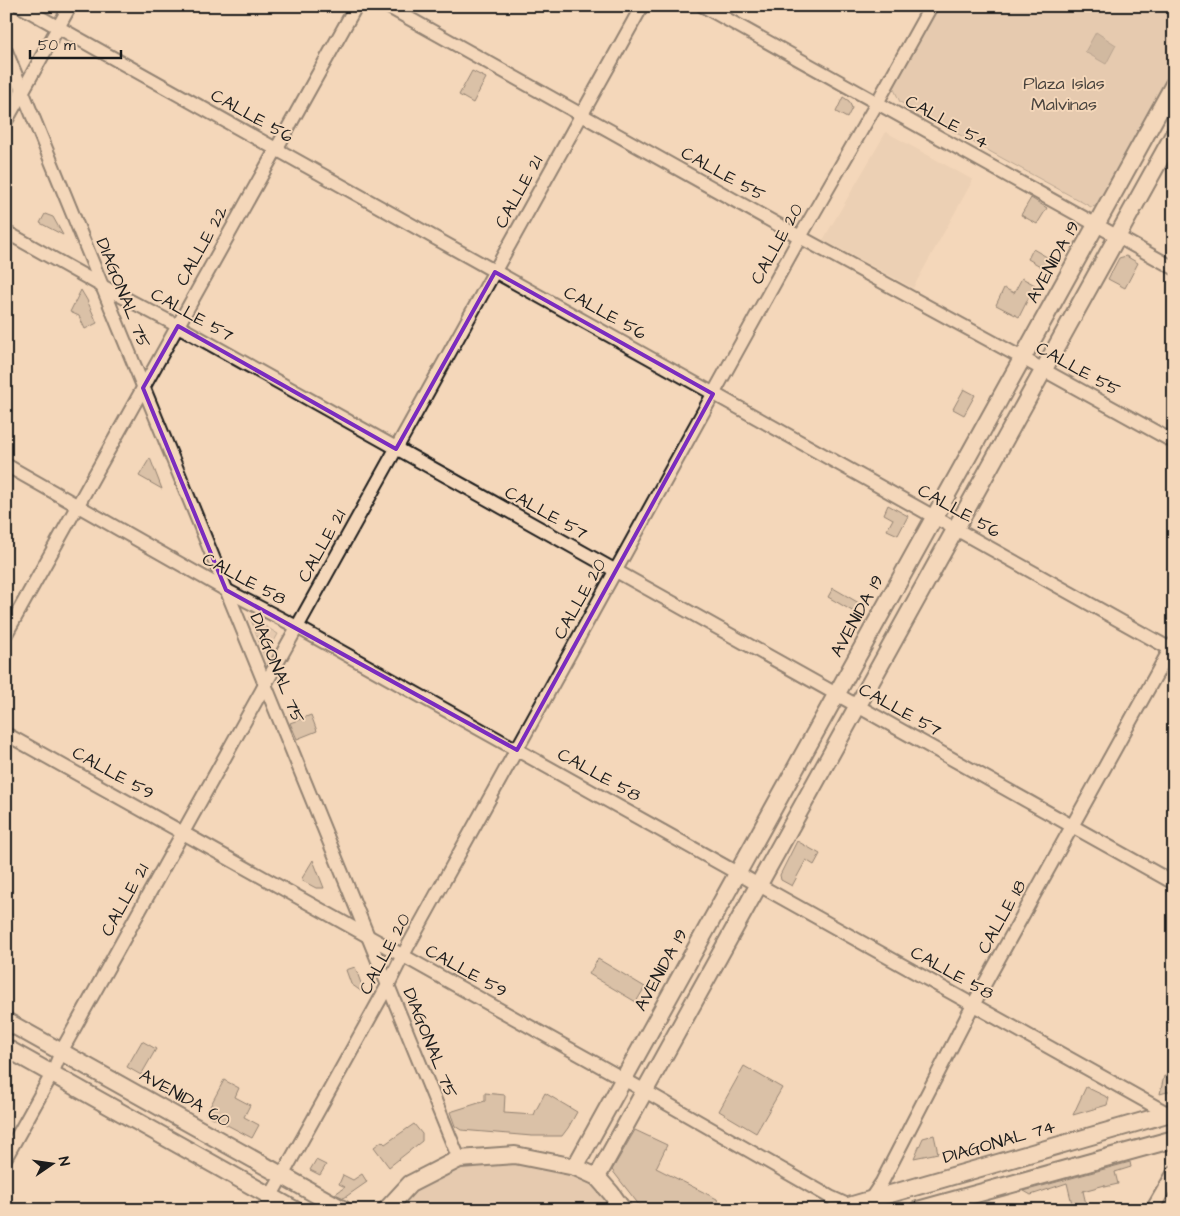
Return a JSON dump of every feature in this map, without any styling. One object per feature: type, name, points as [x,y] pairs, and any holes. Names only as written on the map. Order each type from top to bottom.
[{"type":"main road","name":"AVENIDA 19","points":[[575,1167],[1022,358],[1172,92]]},
{"type":"main road","points":[[597,1177],[1174,134]]},
{"type":"main road","name":"AVENIDA 60","points":[[6,1021],[344,1210]]},
{"type":"main road","points":[[6,1048],[267,1203],[295,1210]]},
{"type":"main road","name":"DIAGONAL 74","points":[[855,1207],[1172,1114]]},
{"type":"main road","points":[[918,1210],[1174,1139]]},
{"type":"main road","points":[[386,1210],[410,1184],[459,1159],[515,1155],[575,1167],[597,1177],[623,1210]]},
{"type":"street","name":"CALLE 56","points":[[20,6],[955,529],[1173,648]]},
{"type":"street","points":[[6,121],[70,6]]},
{"type":"street","name":"CALLE 22","points":[[6,634],[356,6]]},
{"type":"street","name":"CALLE 55","points":[[387,6],[800,237],[1174,442]]},
{"type":"street","name":"CALLE 21","points":[[6,1157],[52,1074],[61,1052],[642,6]]},
{"type":"street","name":"CALLE 54","points":[[703,6],[1174,268]]},
{"type":"street","name":"CALLE 20","points":[[267,1203],[800,237],[931,6]]},
{"type":"street","name":"DIAGONAL 75","points":[[6,51],[459,1159]]},
{"type":"street","name":"CALLE 57","points":[[6,232],[178,326],[1174,883]]},
{"type":"street","name":"CALLE 58","points":[[6,465],[226,590],[297,627],[973,1005],[1172,1114]]},
{"type":"street","name":"CALLE 18","points":[[855,1207],[882,1182],[973,1005],[1173,648]]},
{"type":"street","name":"CALLE 59","points":[[6,734],[624,1079],[821,1192],[855,1207]]},
{"type":"street","points":[[1152,1210],[1174,1172]]},
{"type":"highlighted area","points":[[495,272],[713,394],[517,750],[226,590],[143,388],[178,326],[396,449]]},
{"type":"shaded area","points":[[1096,32],[1116,45],[1106,64],[1085,52]]},
{"type":"shaded area","points":[[886,132],[973,180],[913,288],[823,240]]},
{"type":"green space","name":"Plaza Islas Malvinas","points":[[939,6],[1174,6],[1174,75],[1102,205],[1091,207],[900,102],[893,87]]},
{"type":"green space","points":[[250,617],[278,634],[265,658]]},
{"type":"green space","points":[[504,1158],[567,1166],[595,1183],[614,1210],[392,1210],[435,1175]]},
{"type":"building","points":[[472,71],[486,78],[473,103],[459,95]]},
{"type":"building","points":[[843,97],[849,101],[852,108],[847,118],[836,112]]},
{"type":"building","points":[[1031,198],[1047,208],[1037,224],[1021,215]]},
{"type":"building","points":[[45,214],[53,217],[63,235],[40,223]]},
{"type":"building","points":[[1033,249],[1052,260],[1047,270],[1028,259]]},
{"type":"building","points":[[1126,256],[1138,263],[1125,288],[1108,279],[1119,258]]},
{"type":"building","points":[[1022,278],[1035,285],[1019,317],[996,305],[1004,288],[1014,293]]},
{"type":"building","points":[[81,290],[97,323],[85,329],[79,316],[70,312]]},
{"type":"building","points":[[964,389],[975,395],[964,415],[953,409]]},
{"type":"building","points":[[150,458],[162,489],[139,476]]},
{"type":"building","points":[[888,505],[908,516],[898,535],[887,530],[893,519],[884,514]]},
{"type":"building","points":[[833,588],[859,603],[854,612],[828,597]]},
{"type":"building","points":[[311,715],[317,731],[297,739],[290,723]]},
{"type":"building","points":[[797,841],[820,854],[814,865],[806,860],[792,886],[781,880],[780,875]]},
{"type":"building","points":[[313,860],[324,888],[316,888],[301,880]]},
{"type":"building","points":[[598,959],[645,987],[636,1002],[589,974]]},
{"type":"building","points":[[355,967],[365,994],[351,984],[346,970]]},
{"type":"building","points":[[142,1041],[156,1049],[141,1075],[127,1067]]},
{"type":"building","points":[[744,1066],[782,1088],[756,1133],[719,1111]]},
{"type":"building","points":[[1164,1076],[1174,1078],[1174,1090],[1160,1094]]},
{"type":"building","points":[[224,1080],[239,1088],[235,1097],[250,1105],[244,1117],[259,1125],[252,1138],[206,1114]]},
{"type":"building","points":[[1086,1087],[1109,1098],[1107,1105],[1073,1115]]},
{"type":"building","points":[[485,1093],[505,1095],[504,1113],[534,1115],[545,1093],[577,1112],[562,1136],[532,1136],[461,1130],[455,1126],[450,1112],[485,1101]]},
{"type":"building","points":[[414,1124],[422,1134],[422,1141],[389,1167],[374,1147],[382,1141],[385,1144]]},
{"type":"building","points":[[635,1130],[667,1145],[656,1168],[717,1199],[720,1210],[643,1210],[612,1170]]},
{"type":"building","points":[[934,1135],[938,1153],[914,1158],[923,1138]]},
{"type":"building","points":[[316,1160],[326,1165],[320,1175],[310,1170]]},
{"type":"building","points":[[1130,1162],[1131,1167],[1115,1172],[1118,1184],[1105,1187],[1105,1185],[1083,1191],[1086,1204],[1073,1208],[1067,1183],[1031,1195],[1024,1191]]},
{"type":"building","points":[[362,1174],[367,1182],[344,1198],[335,1194],[345,1187],[339,1184],[343,1175],[353,1180]]}]
